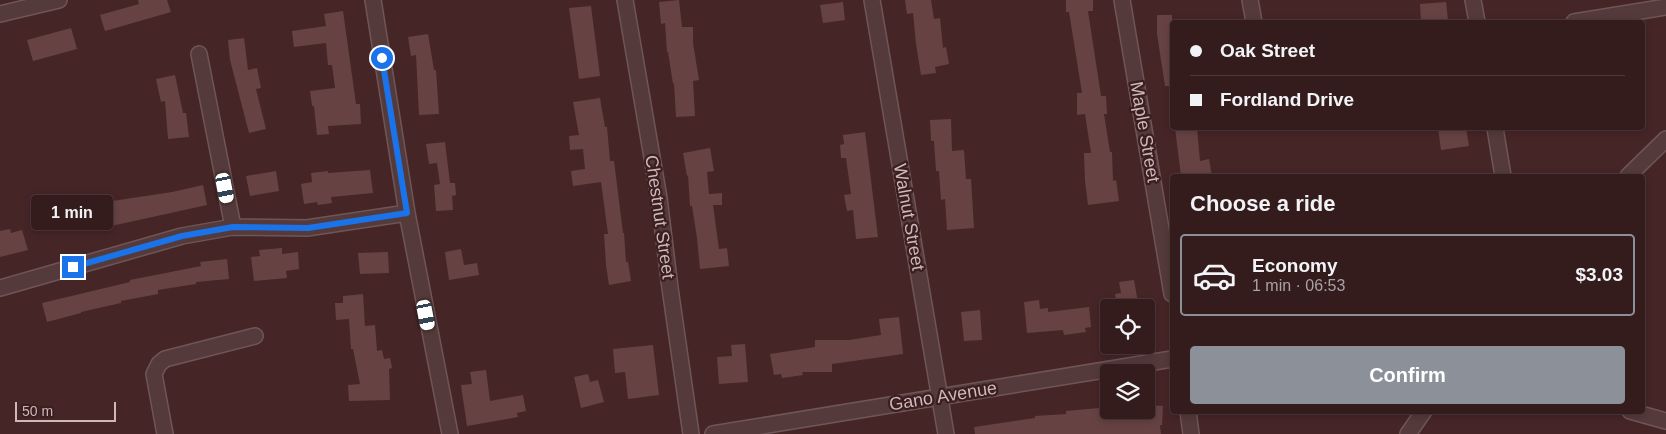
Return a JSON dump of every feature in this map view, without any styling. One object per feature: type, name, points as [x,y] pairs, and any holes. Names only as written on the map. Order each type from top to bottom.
[{"type":"street","points":[[0,14],[59,0]]},
{"type":"street","points":[[373,0],[407,213],[450,434]]},
{"type":"street","name":"Chestnut Street","points":[[625,0],[660,198],[670,288],[691,434]]},
{"type":"street","name":"Walnut Street","points":[[872,0],[946,434]]},
{"type":"street","name":"Maple Street","points":[[1122,0],[1170,282]]},
{"type":"street","points":[[1250,0],[1254,20]]},
{"type":"street","points":[[1473,0],[1477,20]]},
{"type":"street","points":[[1586,20],[1666,7]]},
{"type":"street","points":[[200,54],[233,227]]},
{"type":"street","points":[[1495,130],[1503,174]]},
{"type":"street","points":[[1630,174],[1666,139]]},
{"type":"street","points":[[0,288],[182,236],[233,227],[308,228],[407,213]]},
{"type":"street","points":[[165,434],[154,374],[159,364],[165,359],[255,336]]},
{"type":"street","name":"Gano Avenue","points":[[713,434],[1170,359]]},
{"type":"street","points":[[1188,414],[1191,434]]},
{"type":"street","points":[[1408,434],[1422,414]]},
{"type":"street","points":[[1641,414],[1666,421]]},
{"type":"building","points":[[138,0],[167,0],[171,12],[105,31],[100,15],[139,4]]},
{"type":"building","points":[[679,0],[682,27],[693,27],[693,43],[699,80],[693,81],[695,116],[676,117],[674,83],[667,52],[665,23],[661,24],[659,2]]},
{"type":"building","points":[[905,0],[931,0],[934,19],[940,18],[943,48],[946,47],[949,64],[935,67],[936,73],[921,75],[913,13],[907,14]]},
{"type":"building","points":[[1066,0],[1093,0],[1093,11],[1088,11],[1101,96],[1106,96],[1107,114],[1104,114],[1110,152],[1112,152],[1113,181],[1116,180],[1119,201],[1088,205],[1084,153],[1091,153],[1085,114],[1077,115],[1077,93],[1082,93],[1069,12],[1066,12]]},
{"type":"building","points":[[843,2],[845,20],[823,23],[820,5]]},
{"type":"building","points":[[1446,2],[1448,20],[1421,20],[1420,4]]},
{"type":"building","points":[[591,6],[600,76],[579,79],[569,8]]},
{"type":"building","points":[[343,11],[356,104],[360,104],[361,124],[328,126],[329,134],[317,135],[314,106],[312,106],[310,91],[335,88],[332,65],[328,65],[326,43],[294,47],[292,31],[326,26],[324,14]]},
{"type":"building","points":[[1157,15],[1172,15],[1172,20],[1170,20],[1170,86],[1165,86],[1157,34]]},
{"type":"building","points":[[71,28],[77,49],[33,61],[27,40]]},
{"type":"building","points":[[428,34],[434,70],[436,70],[439,114],[419,115],[416,55],[411,56],[408,37]]},
{"type":"building","points":[[244,38],[248,70],[257,68],[261,88],[256,89],[266,129],[249,133],[230,60],[228,40]]},
{"type":"building","points":[[175,75],[183,113],[186,113],[189,137],[168,139],[165,101],[161,102],[156,79]]},
{"type":"building","points":[[600,98],[605,127],[607,127],[610,161],[614,161],[626,262],[628,262],[631,281],[609,285],[604,234],[608,234],[601,182],[573,186],[571,171],[585,169],[583,149],[570,150],[569,136],[579,135],[573,102]]},
{"type":"building","points":[[951,119],[952,151],[964,150],[966,179],[971,179],[974,228],[947,230],[945,199],[941,200],[939,171],[936,171],[934,141],[931,141],[930,120]]},
{"type":"building","points":[[1175,130],[1197,130],[1200,161],[1209,159],[1212,174],[1181,174]]},
{"type":"building","points":[[1438,130],[1466,130],[1469,146],[1441,150]]},
{"type":"building","points":[[865,132],[878,237],[856,239],[853,210],[847,211],[844,195],[851,194],[846,158],[841,158],[840,145],[844,144],[843,135]]},
{"type":"building","points":[[445,142],[450,183],[455,183],[456,195],[452,196],[453,210],[436,211],[434,185],[440,184],[437,163],[429,164],[426,144]]},
{"type":"building","points":[[710,148],[714,171],[707,172],[709,194],[722,193],[722,205],[713,205],[719,249],[727,248],[729,266],[700,269],[692,206],[690,206],[688,175],[683,153]]},
{"type":"building","points":[[370,170],[373,193],[331,197],[332,203],[318,205],[317,202],[304,204],[301,184],[312,182],[311,173]]},
{"type":"building","points":[[276,171],[279,191],[250,196],[246,176]]},
{"type":"building","points":[[203,185],[207,205],[93,230],[91,225],[78,229],[74,211],[106,202],[172,192]]},
{"type":"building","points":[[10,229],[11,233],[22,230],[28,250],[0,257],[0,231]]},
{"type":"building","points":[[282,248],[282,254],[298,252],[299,269],[286,271],[287,278],[254,281],[251,257],[260,256],[259,250]]},
{"type":"building","points":[[461,249],[464,265],[477,263],[479,275],[449,280],[445,252]]},
{"type":"building","points":[[388,252],[389,273],[360,274],[358,253]]},
{"type":"building","points":[[227,259],[229,279],[196,282],[196,284],[158,290],[158,294],[121,301],[121,303],[47,322],[42,303],[130,282],[130,280],[201,266],[200,262]]},
{"type":"building","points":[[1134,280],[1137,299],[1116,299],[1115,294],[1121,293],[1119,282]]},
{"type":"building","points":[[363,294],[365,326],[375,325],[377,351],[382,350],[384,359],[390,358],[392,368],[389,369],[390,400],[349,401],[348,385],[360,384],[353,349],[351,349],[349,319],[336,320],[335,303],[343,303],[343,296]]},
{"type":"building","points":[[1039,300],[1040,309],[1048,308],[1048,312],[1089,307],[1091,327],[1085,328],[1086,332],[1064,335],[1063,330],[1027,333],[1024,302]]},
{"type":"building","points":[[980,310],[982,340],[964,341],[961,312]]},
{"type":"building","points":[[899,317],[903,354],[832,364],[832,372],[802,372],[803,375],[782,378],[781,374],[774,375],[770,354],[815,347],[815,340],[849,340],[881,335],[879,319]]},
{"type":"building","points":[[745,344],[748,382],[719,384],[717,357],[732,356],[731,345]]},
{"type":"building","points":[[653,345],[659,395],[628,399],[625,372],[615,373],[613,349]]},
{"type":"building","points":[[486,370],[490,401],[523,395],[526,411],[517,413],[518,417],[467,426],[461,385],[472,384],[470,372]]},
{"type":"building","points":[[588,374],[590,382],[598,380],[604,402],[581,408],[574,377]]},
{"type":"building","points":[[1155,406],[1163,406],[1162,425],[1160,425],[1161,434],[975,434],[974,427],[1035,418],[1035,416],[1066,414],[1066,411],[1099,408],[1100,419],[1155,419]]},
{"type":"route","points":[[73,267],[182,236],[233,227],[308,228],[407,213],[382,58]]}]
